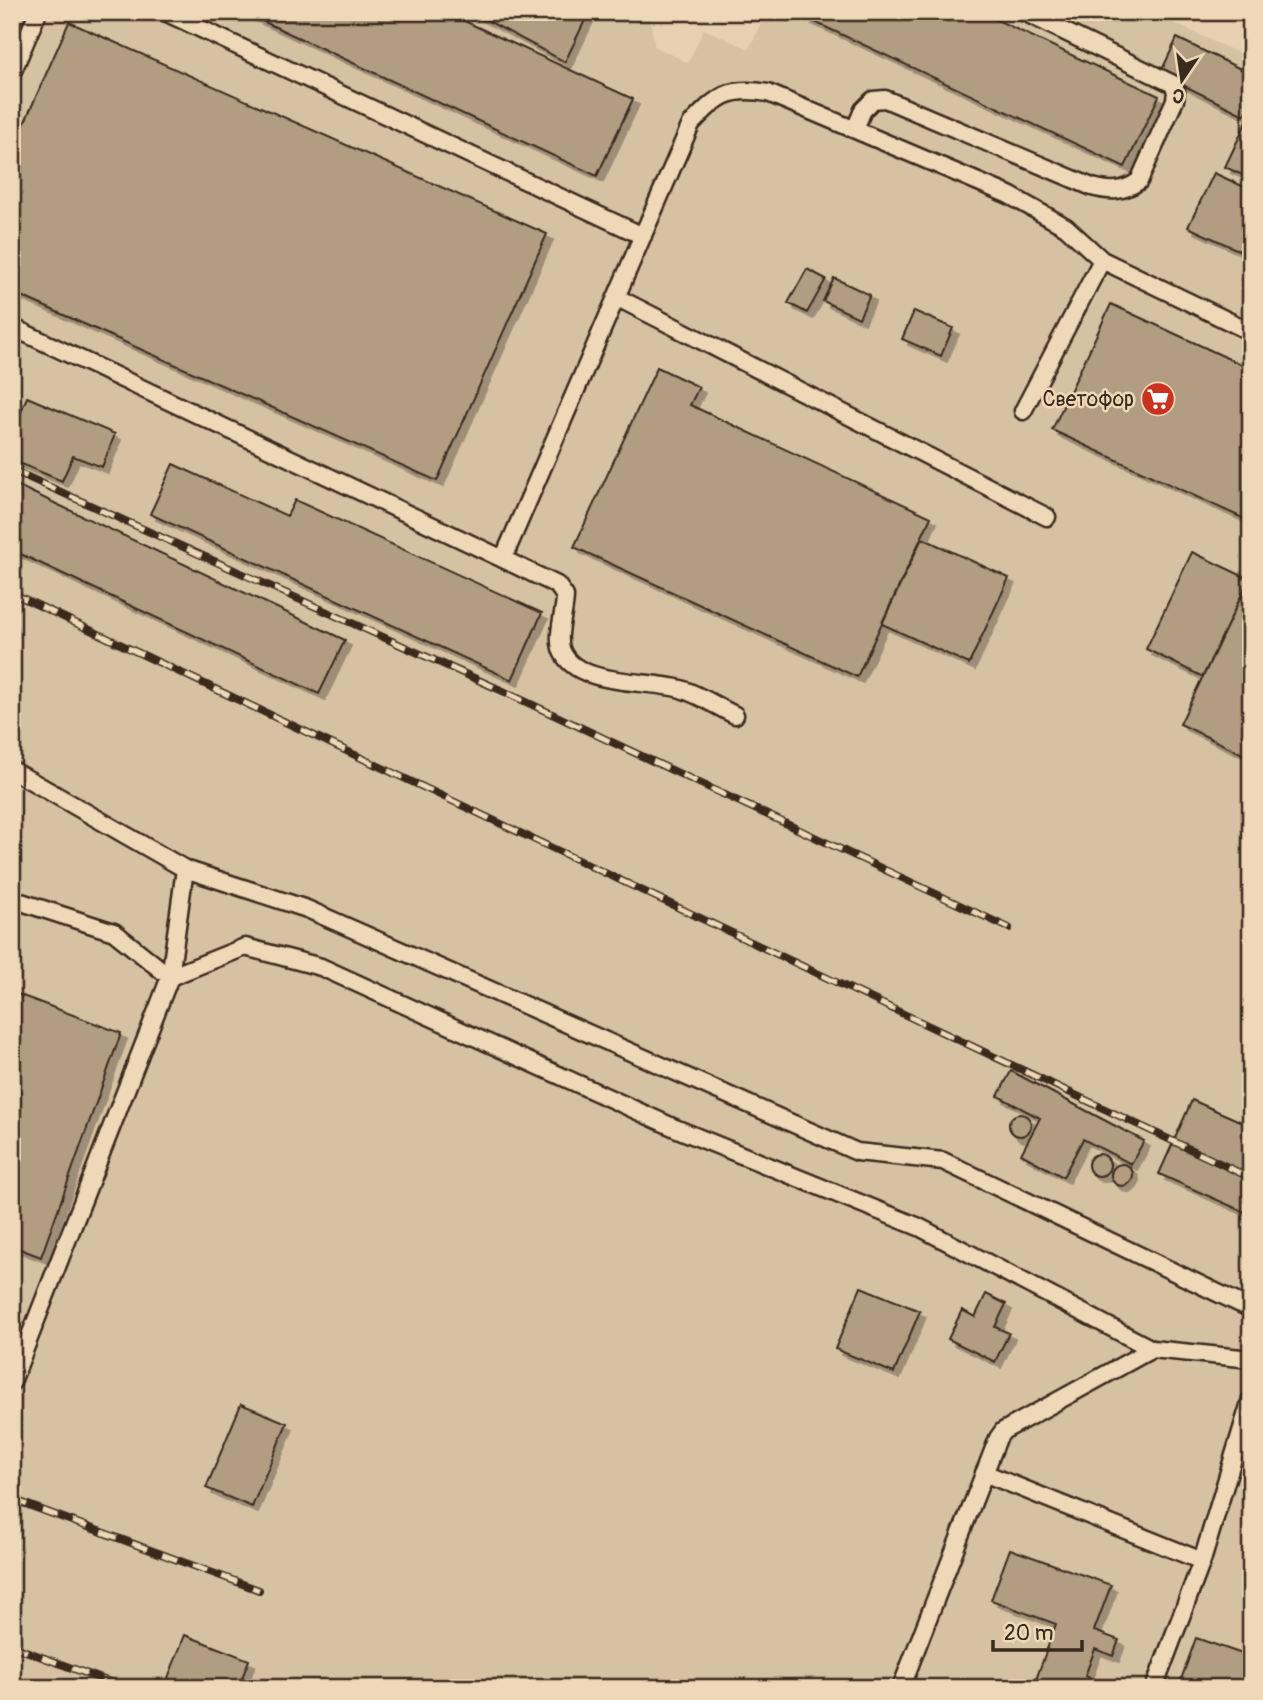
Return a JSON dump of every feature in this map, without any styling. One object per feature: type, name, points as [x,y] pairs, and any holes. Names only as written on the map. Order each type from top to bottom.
[{"type":"lane","points":[[12,73],[38,12]]},
{"type":"lane","points":[[165,12],[643,236]]},
{"type":"lane","points":[[855,130],[863,110],[873,100],[885,99],[1092,187],[1111,192],[1128,189],[1139,181],[1175,100],[1176,90],[1173,84],[1024,12]]},
{"type":"lane","points":[[503,559],[691,124],[711,104],[726,94],[745,89],[768,93],[1009,195],[1066,227],[1102,260],[1251,332]]},
{"type":"lane","points":[[1023,411],[1102,260]]},
{"type":"lane","points":[[617,298],[1048,517]]},
{"type":"lane","points":[[12,327],[557,584],[565,596],[560,641],[563,654],[574,666],[620,680],[660,684],[683,690],[735,715]]},
{"type":"lane","points":[[12,770],[185,869],[307,909],[857,1152],[943,1161],[1251,1309]]},
{"type":"lane","points":[[12,1382],[170,977],[185,869]]},
{"type":"lane","points":[[12,899],[114,932],[170,977]]},
{"type":"lane","points":[[170,977],[245,947],[321,967],[675,1128],[919,1227],[1152,1349],[1251,1359]]},
{"type":"lane","points":[[901,1688],[984,1473],[1003,1431],[1152,1349]]},
{"type":"lane","points":[[1154,1688],[1202,1561],[1251,1399]]},
{"type":"lane","points":[[984,1473],[1202,1561]]},
{"type":"shaded area","points":[[12,12],[650,12],[654,46],[688,63],[704,29],[749,49],[766,12],[1150,12],[1251,59],[1251,1688],[12,1688]]},
{"type":"building","points":[[243,12],[445,12],[633,99],[597,176]]},
{"type":"building","points":[[589,12],[565,62],[475,14]]},
{"type":"building","points":[[809,12],[980,12],[1159,96],[1125,167],[806,18]]},
{"type":"building","points":[[69,22],[547,234],[437,481],[12,292],[12,151]]},
{"type":"building","points":[[1177,38],[1251,74],[1251,102],[1244,115],[1160,74]]},
{"type":"building","points":[[1251,112],[1251,179],[1225,167]]},
{"type":"building","points":[[1214,173],[1251,190],[1251,256],[1188,227]]},
{"type":"building","points":[[807,269],[826,279],[807,313],[788,303]]},
{"type":"building","points":[[834,278],[870,295],[859,318],[823,301]]},
{"type":"building","name":"Светофор","points":[[1111,304],[1251,369],[1251,522],[1052,430]]},
{"type":"building","points":[[914,311],[953,328],[941,356],[902,339]]},
{"type":"building","points":[[657,367],[699,387],[690,405],[931,517],[857,677],[574,547]]},
{"type":"building","points":[[27,397],[115,434],[102,467],[73,456],[62,481],[12,460],[12,433]]},
{"type":"building","points":[[173,464],[287,516],[295,500],[542,613],[512,680],[150,514]]},
{"type":"building","points":[[12,483],[345,640],[319,694],[12,550]]},
{"type":"building","points":[[922,538],[1009,578],[969,664],[882,624]]},
{"type":"building","points":[[1192,552],[1249,579],[1203,677],[1146,649]]},
{"type":"building","points":[[1251,576],[1251,758],[1180,724]]},
{"type":"building","points":[[12,992],[121,1033],[41,1257],[12,1246]]},
{"type":"building","points":[[1011,1071],[1144,1141],[1131,1164],[1083,1139],[1063,1177],[1021,1154],[1040,1118],[998,1096]]},
{"type":"building","points":[[1192,1100],[1251,1126],[1251,1215],[1159,1174]]},
{"type":"building","points":[[1020,1114],[1028,1117],[1031,1125],[1028,1133],[1020,1136],[1012,1133],[1009,1125],[1012,1117]]},
{"type":"building","points":[[1099,1154],[1107,1157],[1110,1165],[1107,1173],[1099,1176],[1091,1173],[1088,1165],[1091,1157]]},
{"type":"building","points":[[1118,1164],[1126,1164],[1133,1171],[1133,1179],[1126,1186],[1118,1186],[1111,1179],[1111,1171]]},
{"type":"building","points":[[861,1287],[920,1311],[894,1373],[835,1349]]},
{"type":"building","points":[[986,1294],[1006,1304],[995,1327],[1009,1333],[995,1362],[948,1339],[962,1310],[975,1317]]},
{"type":"building","points":[[241,1404],[287,1423],[252,1507],[206,1488]]},
{"type":"building","points":[[1010,1549],[1111,1585],[1094,1631],[1119,1640],[1113,1656],[1095,1649],[1085,1676],[1103,1682],[1101,1688],[1033,1688],[1056,1624],[991,1600]]},
{"type":"building","points":[[185,1635],[249,1660],[238,1688],[164,1688]]},
{"type":"building","points":[[1196,1638],[1251,1657],[1251,1688],[1178,1688]]},
{"type":"railway","points":[[12,470],[505,692],[1009,928]]},
{"type":"railway","points":[[12,593],[1251,1178]]},
{"type":"railway","points":[[12,1499],[259,1590]]},
{"type":"railway","points":[[12,1646],[126,1688]]},
{"type":"place","name":"Светофор","points":[[1158,399]]}]
